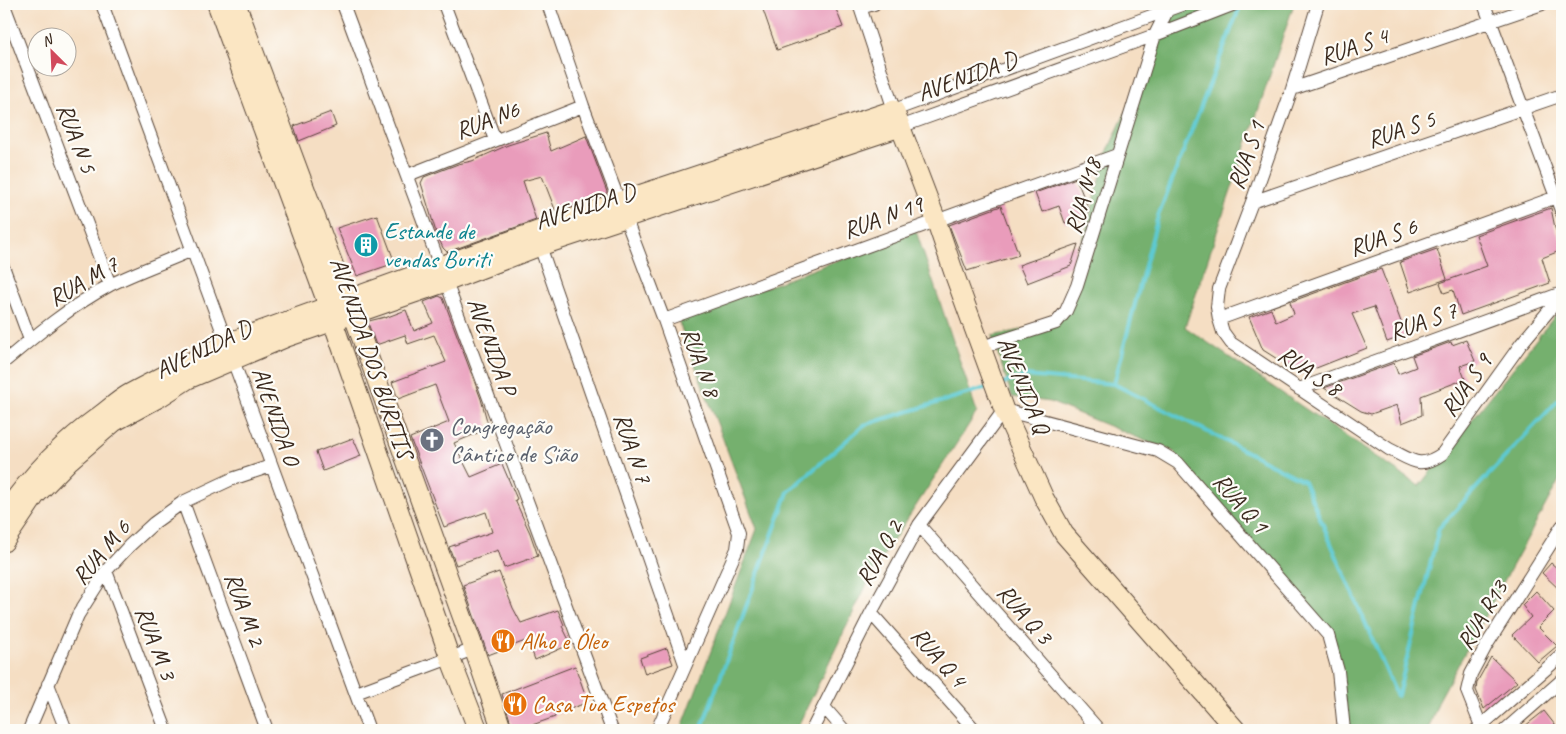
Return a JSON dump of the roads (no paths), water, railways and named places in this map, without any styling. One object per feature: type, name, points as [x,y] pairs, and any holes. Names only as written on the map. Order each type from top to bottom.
[{"type":"street","name":"AVENIDA O","points":[[102,4],[370,730]]},
{"type":"street","name":"AVENIDA DOS BURITIS","points":[[216,4],[474,649],[502,730]]},
{"type":"street","name":"AVENIDA DOS BURITIS","points":[[236,4],[340,310],[450,658],[478,730]]},
{"type":"street","name":"AVENIDA P","points":[[343,4],[408,175],[612,730]]},
{"type":"street","points":[[444,4],[495,140]]},
{"type":"street","name":"RUA N 8","points":[[548,4],[583,106],[664,320],[740,533],[737,549],[657,730]]},
{"type":"street","points":[[859,6],[874,4]]},
{"type":"street","name":"AVENIDA D","points":[[443,274],[625,219],[897,118],[1169,6],[1184,4]]},
{"type":"street","name":"AVENIDA D","points":[[4,514],[33,476],[83,427],[128,394],[189,364],[443,274],[618,202],[897,118],[1155,34],[1234,4]]},
{"type":"street","name":"RUA S 1","points":[[1219,319],[1217,307],[1219,289],[1292,89],[1318,4]]},
{"type":"street","points":[[1484,4],[1523,109],[1560,196],[1562,213]]},
{"type":"street","name":"RUA S 4","points":[[1292,89],[1542,4]]},
{"type":"street","name":"RUA N 5","points":[[4,5],[110,286]]},
{"type":"street","name":"AVENIDA Q","points":[[859,6],[897,118],[936,220],[954,276],[999,393],[1044,498],[1064,534],[1236,730]]},
{"type":"street","name":"RUA N18","points":[[982,347],[1056,323],[1064,316],[1077,286],[1155,34],[1169,6]]},
{"type":"street","name":"RUA S 5","points":[[1252,202],[1562,95]]},
{"type":"street","name":"RUA N6","points":[[408,175],[583,106]]},
{"type":"street","name":"RUA N 19","points":[[664,320],[1117,155]]},
{"type":"street","name":"RUA S 6","points":[[1219,319],[1560,196]]},
{"type":"street","name":"RUA N 7","points":[[540,246],[685,664]]},
{"type":"street","name":"RUA M 7","points":[[4,362],[66,313],[110,286],[192,250]]},
{"type":"street","points":[[4,269],[30,340]]},
{"type":"street","name":"RUA S 7","points":[[1299,389],[1562,294]]},
{"type":"street","name":"RUA S 9","points":[[1389,449],[1423,463],[1433,460],[1442,454],[1521,344],[1562,294]]},
{"type":"street","name":"RUA S 8","points":[[1219,319],[1223,332],[1232,343],[1389,449]]},
{"type":"street","name":"AVENIDA D","points":[[4,542],[35,496],[92,440],[114,422],[160,397],[230,351]]},
{"type":"street","name":"RUA Q 2","points":[[812,730],[871,613],[919,525],[999,393]]},
{"type":"street","name":"RUA Q 1","points":[[999,393],[1158,451],[1178,463],[1328,635],[1338,671],[1344,730]]},
{"type":"street","name":"RUA M 6","points":[[29,730],[78,615],[106,571],[154,523],[183,502],[232,479],[271,466]]},
{"type":"street","name":"RUA M 2","points":[[183,502],[267,730]]},
{"type":"street","name":"RUA Q 3","points":[[919,525],[1099,730]]},
{"type":"street","name":"RUA R13","points":[[1480,729],[1467,691],[1471,674],[1486,646],[1562,526]]},
{"type":"street","name":"RUA M 3","points":[[106,571],[166,730]]},
{"type":"street","name":"RUA Q 4","points":[[871,613],[975,730]]},
{"type":"street","points":[[356,693],[474,649]]},
{"type":"street","points":[[1480,729],[1562,655]]},
{"type":"street","points":[[1505,730],[1562,680]]},
{"type":"street","points":[[48,684],[66,730]]},
{"type":"street","points":[[824,707],[844,730]]},
{"type":"waterway","points":[[1114,384],[1158,216],[1241,4]]},
{"type":"waterway","points":[[1001,384],[1026,376],[1114,384],[1304,481],[1397,696]]},
{"type":"waterway","points":[[701,730],[788,492],[864,425],[989,387]]},
{"type":"waterway","points":[[1398,695],[1439,528],[1562,396]]},
{"type":"place","name":"Estande de vendas Buriti","points":[[366,245]]},
{"type":"place","name":"Congregação Cântico de Sião","points":[[432,440]]},
{"type":"place","name":"Alho e Óleo","points":[[503,641]]},
{"type":"place","name":"Casa Tua Espetos","points":[[515,704]]}]
